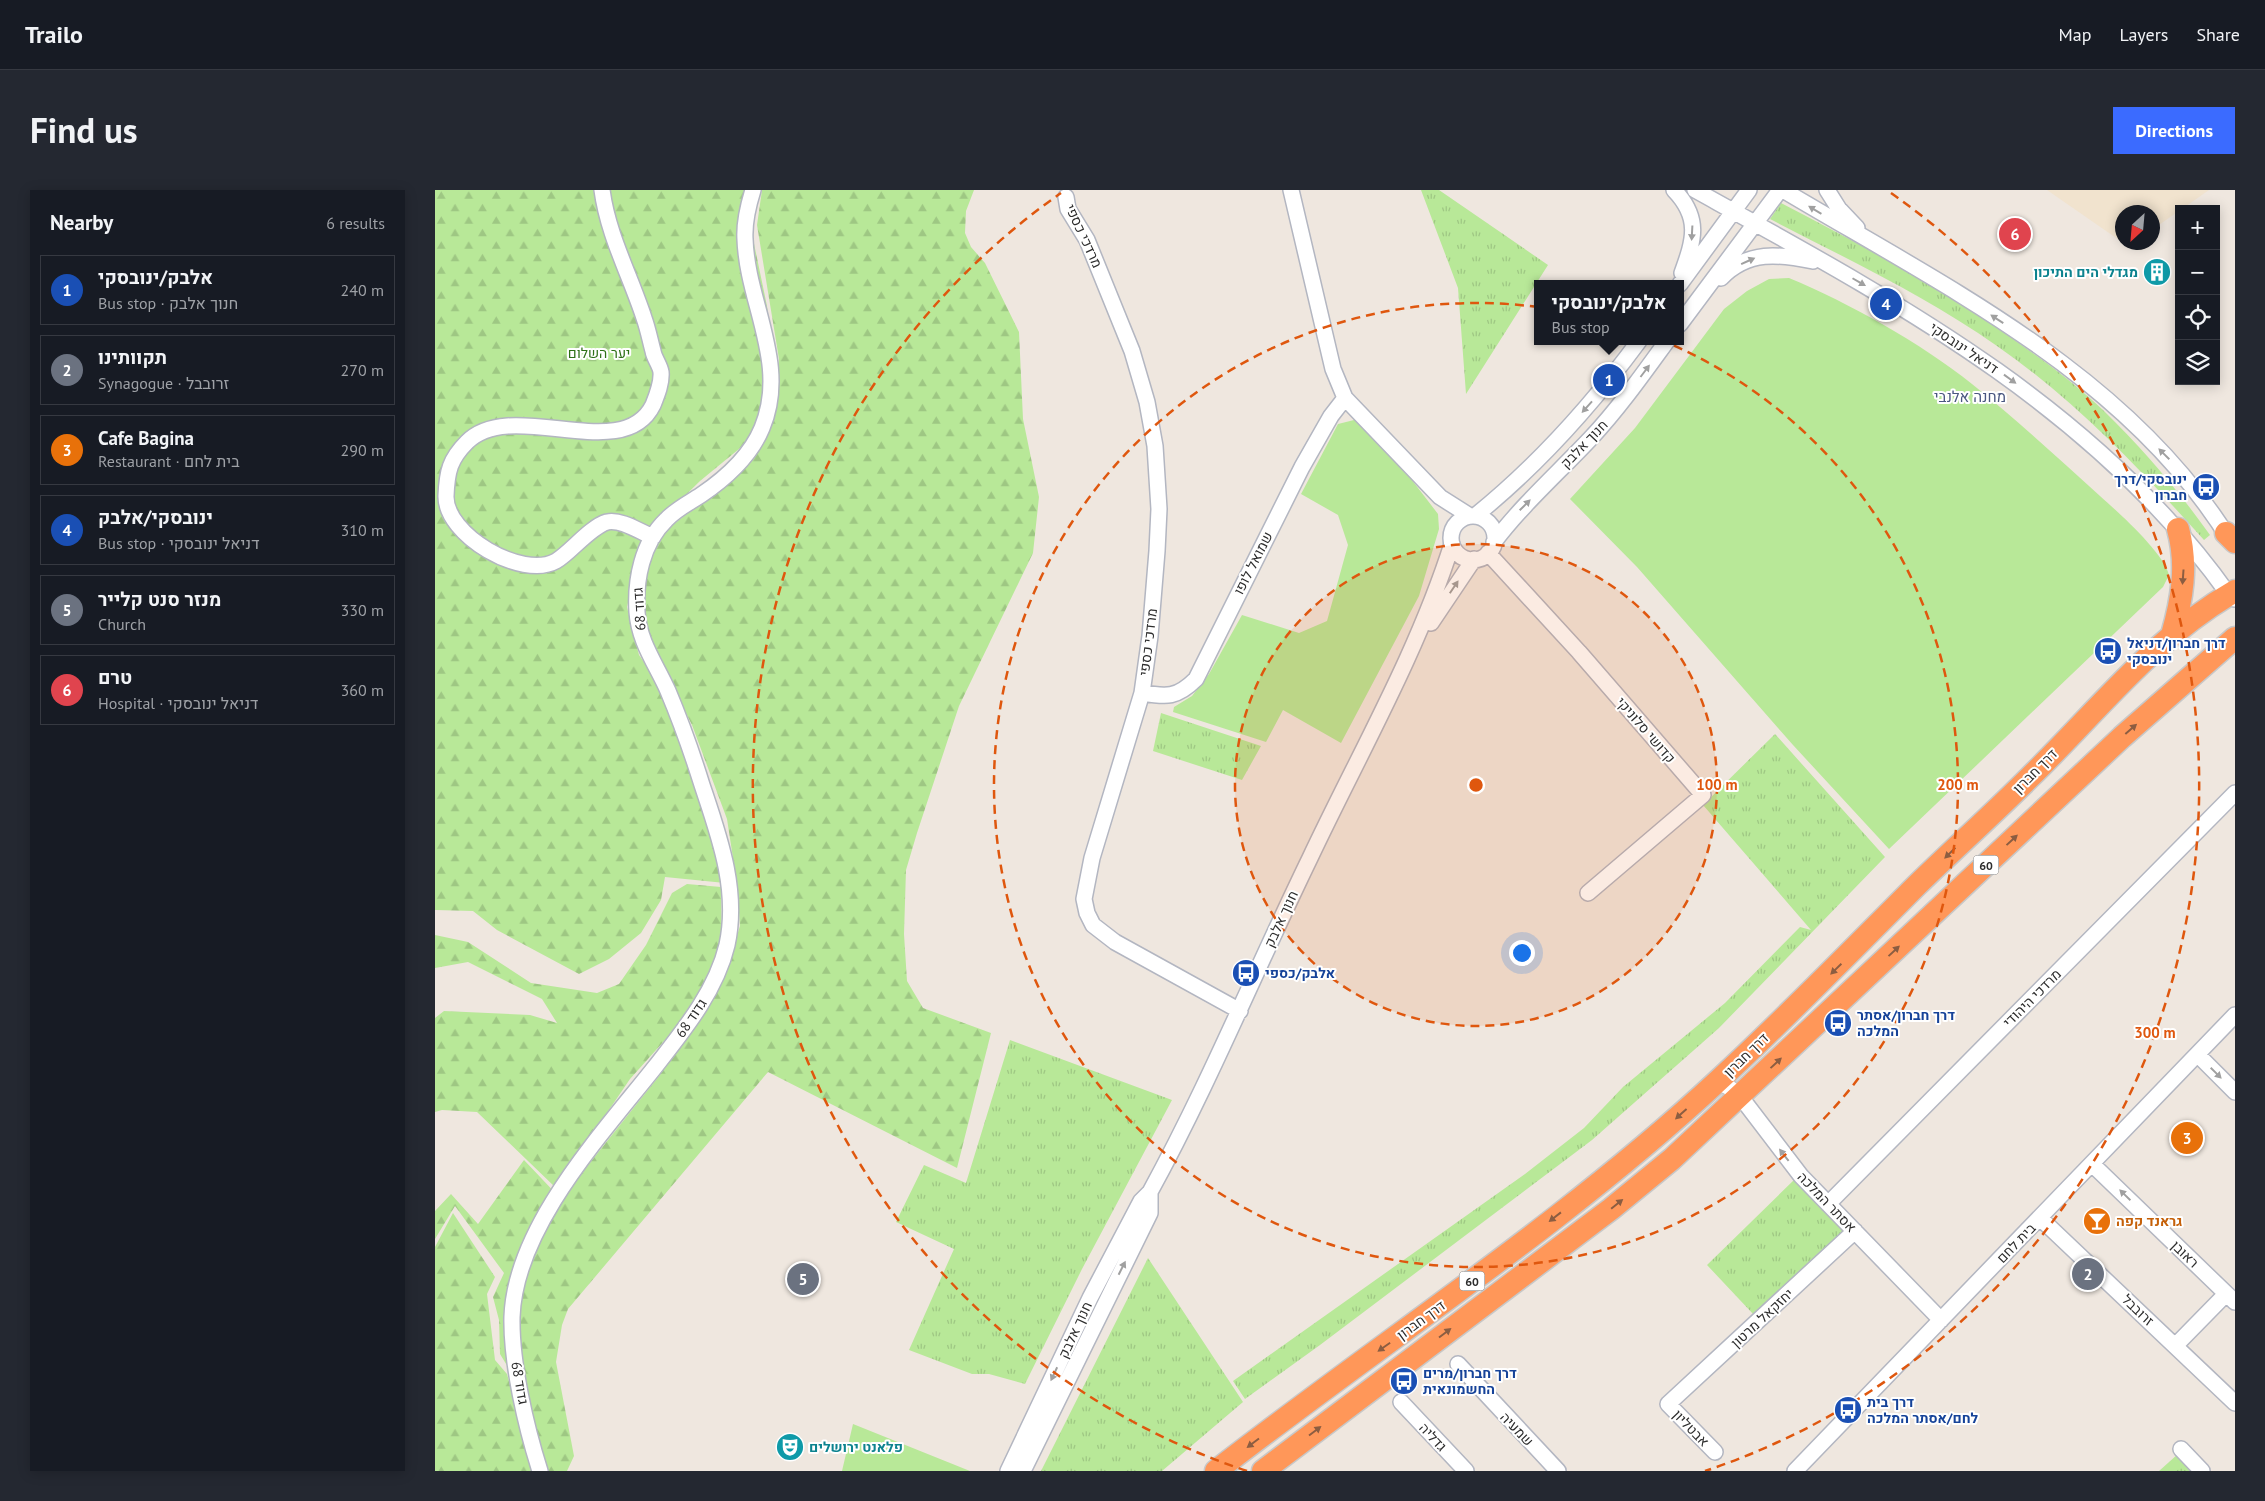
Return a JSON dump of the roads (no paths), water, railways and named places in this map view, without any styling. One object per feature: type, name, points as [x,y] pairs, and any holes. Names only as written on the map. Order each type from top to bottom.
[{"type":"highway","points":[[2171,635],[2179,605],[2184,568],[2179,529]]},
{"type":"highway","name":"דרך חברון","points":[[1217,1471],[1434,1310],[1624,1163],[1717,1082],[1839,966],[1915,888],[2048,759],[2123,680],[2171,635],[2233,595]]},
{"type":"highway","name":"דרך חברון","points":[[1263,1471],[1611,1210],[1672,1159],[2122,737],[2235,638]]},
{"type":"street","points":[[602,190],[606,217],[645,320],[653,354],[661,371],[658,394],[647,416],[632,425],[613,431],[517,425],[492,430],[472,437],[455,454],[447,474],[446,504],[463,532],[486,550],[518,563],[540,565],[556,561],[580,540],[607,522],[624,524],[653,538]]},
{"type":"street","name":"גדוד 68","points":[[540,1471],[519,1382],[514,1348],[514,1304],[525,1261],[546,1212],[563,1185],[677,1040],[700,1005],[715,980],[726,949],[730,930],[731,905],[723,851],[681,722],[639,631],[636,591],[641,562],[664,521],[703,494],[738,466],[755,442],[769,408],[770,359],[745,240],[746,218],[753,190]]},
{"type":"street","points":[[1291,190],[1333,369],[1345,398],[1440,497],[1472,516],[1484,519],[1493,528],[1491,548],[1483,557],[1474,559],[1459,554],[1452,544],[1451,535],[1461,520],[1472,516]]},
{"type":"street","points":[[1675,190],[1686,202],[1692,218],[1694,233],[1690,253],[1680,280]]},
{"type":"street","name":"דניאל ינובסקי","points":[[1695,190],[1827,264],[1969,349],[2040,401],[2124,472],[2179,529],[2233,595]]},
{"type":"street","points":[[1682,280],[1749,190]]},
{"type":"street","points":[[1684,319],[1781,190],[1968,300],[2051,354],[2107,401],[2182,472],[2232,541]]},
{"type":"street","points":[[1827,190],[1839,209],[1872,244]]},
{"type":"street","name":"מרדכי כספי","points":[[1066,196],[1068,209],[1087,240],[1132,351],[1147,402],[1155,446],[1159,509],[1150,636],[1142,693],[1092,858],[1084,899],[1087,913],[1101,932],[1115,942],[1240,1012]]},
{"type":"street","points":[[1684,319],[1726,273],[1754,257],[1782,254],[1827,264]]},
{"type":"street","name":"חנוך אלבק","points":[[1472,516],[1499,497],[1574,422],[1595,399],[1636,345]]},
{"type":"street","name":"חנוך אלבק","points":[[1491,548],[1516,513],[1613,414],[1664,345]]},
{"type":"street","name":"שמואל לופו","points":[[1142,693],[1168,697],[1185,690],[1196,679],[1301,468],[1331,416],[1345,398]]},
{"type":"street","points":[[1440,497],[1454,528]]},
{"type":"street","name":"חנוך אלבק","points":[[1008,1471],[1090,1298],[1141,1201],[1150,1192],[1206,1084],[1307,864],[1402,674],[1434,599],[1452,544]]},
{"type":"street","name":"קדושי סלוניקי","points":[[1491,548],[1584,659],[1703,795],[1588,893]]},
{"type":"street","name":"חנוך אלבק","points":[[1402,674],[1441,608],[1474,559]]},
{"type":"street","name":"מרדכי היהודי","points":[[1828,1204],[2235,793]]},
{"type":"street","name":"בית לחם","points":[[1795,1471],[2235,1015]]},
{"type":"street","points":[[2198,1055],[2235,1092]]},
{"type":"street","name":"אסתר המלכה","points":[[1717,1082],[1731,1088],[1740,1096],[1787,1160],[1941,1320]]},
{"type":"street","name":"ראובן","points":[[2093,1164],[2231,1298]]},
{"type":"street","name":"חנוך אלבק","points":[[1023,1471],[1150,1213],[1150,1192]]},
{"type":"street","name":"זרובבל","points":[[2041,1218],[2235,1403]]},
{"type":"street","name":"יחזקאל מרטון","points":[[1668,1404],[1855,1231]]},
{"type":"street","points":[[2175,1346],[2231,1298]]},
{"type":"street","name":"שמעיה","points":[[1458,1364],[1558,1471]]},
{"type":"street","name":"גדליה","points":[[1401,1402],[1466,1471]]},
{"type":"street","name":"אבטליון","points":[[1668,1404],[1715,1452]]},
{"type":"street","points":[[2181,1449],[2202,1471]]},
{"type":"place","name":"טרם","points":[[2015,234]]},
{"type":"place","name":"מגדלי הים התיכון","points":[[2157,272]]},
{"type":"place","name":"ינובסקי/אלבק","points":[[1886,304]]},
{"type":"place","name":"אלבק/ינובסקי","points":[[1609,380]]},
{"type":"place","name":"ינובסקי/דרך חברון","points":[[2206,487]]},
{"type":"place","name":"דרך חברון/דניאל ינובסקי","points":[[2108,651]]},
{"type":"place","name":"אלבק/כספי","points":[[1246,973]]},
{"type":"place","name":"דרך חברון/אסתר המלכה","points":[[1838,1023]]},
{"type":"place","name":"Cafe Bagina","points":[[2187,1138]]},
{"type":"place","name":"גראנד קפה","points":[[2097,1221]]},
{"type":"place","name":"תקוותינו","points":[[2088,1274]]},
{"type":"place","name":"מנזר סנט קלייר","points":[[803,1279]]},
{"type":"place","name":"דרך חברון/מרים החשמונאית","points":[[1404,1381]]},
{"type":"place","name":"דרך בית לחם/אסתר המלכה","points":[[1848,1410]]},
{"type":"place","name":"פלאנט ירושלים","points":[[790,1447]]},
{"type":"district","name":"מחנה אלנבי","points":[[1970,396]]},
{"type":"park label","name":"יער השלום","points":[[599,353]]}]
